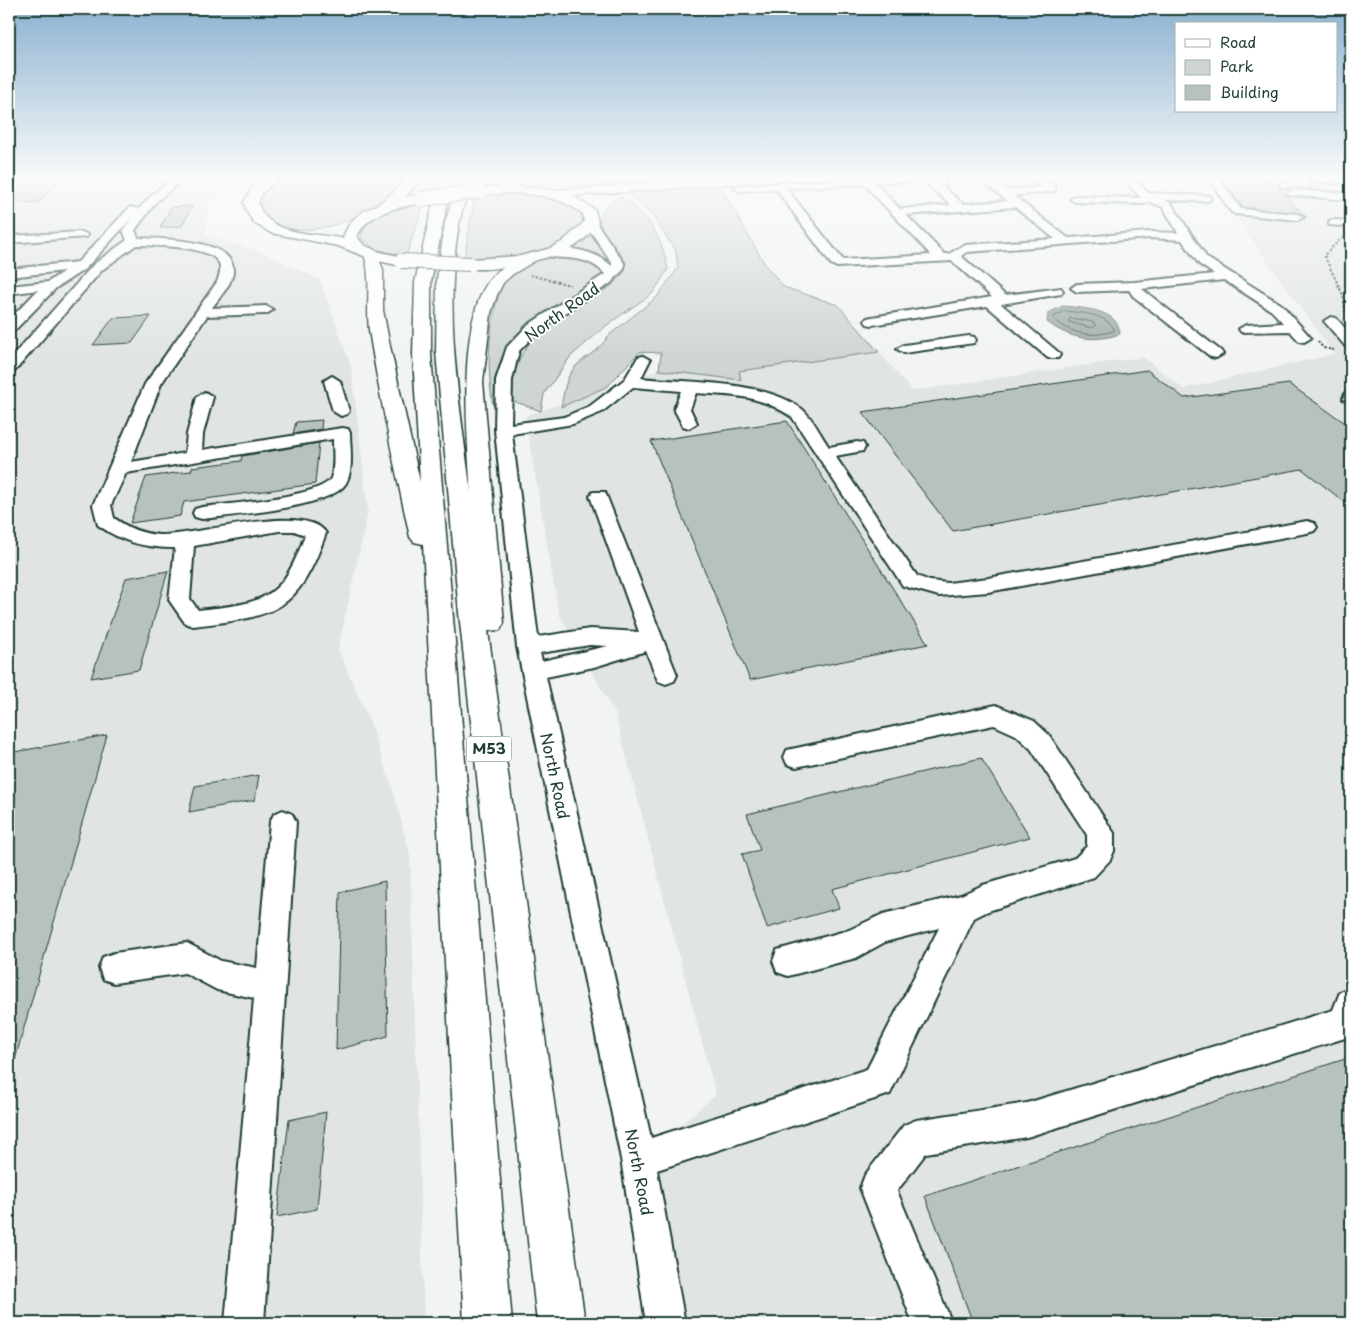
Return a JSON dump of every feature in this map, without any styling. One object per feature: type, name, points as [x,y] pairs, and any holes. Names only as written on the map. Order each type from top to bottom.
[{"type":"main road","points":[[319,238],[401,261],[471,264],[502,263],[542,255]]},
{"type":"main road","points":[[351,238],[376,264],[375,315],[396,427],[441,616]]},
{"type":"main road","name":"M53","points":[[431,238],[423,282],[422,355],[488,1323]]},
{"type":"main road","name":"M53","points":[[450,238],[445,279],[446,352],[472,613],[561,1323]]},
{"type":"main road","points":[[493,782],[492,636],[474,382],[483,313],[488,295],[497,281],[508,271],[578,238]]},
{"type":"street","points":[[9,240],[36,238]]},
{"type":"street","points":[[9,328],[51,285],[80,266],[107,238]]},
{"type":"street","name":"North Road","points":[[603,238],[618,263],[618,268],[533,328],[512,350],[504,380],[503,430],[528,647],[638,1159],[666,1323]]},
{"type":"street","points":[[819,238],[843,270],[940,257],[955,257],[995,300],[1053,355]]},
{"type":"street","points":[[922,238],[940,257]]},
{"type":"street","points":[[1061,238],[1065,241]]},
{"type":"street","points":[[955,257],[955,254],[964,250],[1105,238]]},
{"type":"street","points":[[1187,238],[1204,261],[1277,308],[1301,334]]},
{"type":"street","points":[[9,369],[98,267],[133,240],[183,244],[212,250],[224,260],[227,270],[223,282],[153,384],[119,469],[102,505],[105,521],[118,532],[143,542],[173,543],[281,524],[304,526],[316,533],[294,583],[266,606],[249,611],[194,618],[179,600],[185,541]]},
{"type":"street","name":"North Road","points":[[542,255],[580,254],[598,260],[612,274]]},
{"type":"street","points":[[9,273],[80,266]]},
{"type":"street","points":[[1077,288],[1122,284],[1134,286],[1227,276]]},
{"type":"street","points":[[10,291],[51,285]]},
{"type":"street","points":[[1134,286],[1138,293],[1179,323],[1216,354]]},
{"type":"street","points":[[872,321],[1056,291]]},
{"type":"street","points":[[202,312],[266,310]]},
{"type":"street","points":[[918,314],[948,342]]},
{"type":"street","points":[[1179,323],[1199,321]]},
{"type":"street","points":[[1335,325],[1349,346]]},
{"type":"street","points":[[1246,329],[1274,327],[1301,334]]},
{"type":"street","points":[[904,349],[969,340]]},
{"type":"street","points":[[503,430],[567,421],[596,409],[630,382],[639,370],[643,360]]},
{"type":"street","points":[[332,381],[341,411]]},
{"type":"street","points":[[630,382],[753,393],[777,400],[798,414],[910,581],[928,589],[958,590],[1307,527]]},
{"type":"street","points":[[689,423],[682,409],[690,388]]},
{"type":"street","points":[[193,457],[195,434],[205,397]]},
{"type":"street","points":[[119,469],[342,433],[339,481],[333,489],[315,497],[202,513]]},
{"type":"street","points":[[825,453],[857,448]]},
{"type":"street","points":[[600,496],[666,675]]},
{"type":"street","points":[[528,647],[590,637],[653,641]]},
{"type":"street","points":[[533,671],[594,659],[653,641]]},
{"type":"street","points":[[788,961],[856,943],[866,935],[883,928],[964,908],[983,899],[1084,868],[1100,851],[1101,833],[1040,742],[1030,733],[996,715],[796,757]]},
{"type":"street","points":[[244,1323],[283,822]]},
{"type":"street","points":[[638,1159],[878,1082],[964,908]]},
{"type":"street","points":[[114,968],[187,958],[217,975],[270,986]]},
{"type":"street","points":[[932,1323],[878,1188],[916,1136],[1027,1120],[1345,1022],[1351,1004]]},
{"type":"path","points":[[1335,325],[1346,322],[1346,309],[1335,276],[1324,255],[1342,238]]},
{"type":"path","points":[[1301,334],[1315,337],[1323,348],[1349,346]]},
{"type":"shaded area","points":[[9,238],[216,238],[265,253],[320,280],[351,366],[368,511],[338,649],[370,723],[393,790],[410,855],[424,1323],[9,1323]]},
{"type":"shaded area","points":[[1251,238],[1351,238],[1351,1323],[666,1323],[638,1159],[716,1095],[615,713],[559,614],[525,416],[659,370],[738,371],[879,352],[912,391],[1143,357],[1183,389],[1334,354]]},
{"type":"green space","points":[[361,238],[412,238],[406,256],[375,249]]},
{"type":"green space","points":[[468,238],[570,238],[545,252],[534,255],[511,258],[464,259]]},
{"type":"green space","points":[[588,238],[595,238],[599,246],[612,259],[607,260],[599,254],[568,250]]},
{"type":"green space","points":[[607,238],[658,238],[668,269],[653,293],[607,325],[571,356],[544,394],[541,411],[513,401],[510,382],[522,354],[535,335],[553,321],[613,285],[624,272],[626,262]]},
{"type":"green space","points":[[667,238],[750,238],[766,266],[784,287],[838,305],[879,352],[739,371],[741,380],[659,370],[661,353],[639,352],[608,386],[561,407],[572,370],[601,345],[608,336],[657,297],[678,268],[676,251]]},
{"type":"green space","points":[[557,257],[589,260],[603,271],[600,279],[544,313],[519,334],[509,347],[499,366],[493,406],[489,359],[490,343],[495,312],[504,281],[508,275],[521,267],[543,259]]},
{"type":"water","points":[[1063,306],[1099,311],[1113,319],[1118,326],[1120,334],[1091,339],[1073,336],[1055,328],[1047,322],[1048,313]]},
{"type":"building","points":[[151,316],[132,343],[93,345],[113,318]]},
{"type":"building","points":[[1147,370],[1184,398],[1289,384],[1351,427],[1351,507],[1302,469],[953,531],[862,412]]},
{"type":"building","points":[[322,420],[321,429],[293,434],[296,422]]},
{"type":"building","points":[[787,421],[928,644],[750,680],[651,441]]},
{"type":"building","points":[[319,443],[315,484],[184,502],[180,516],[130,523],[146,477],[191,471],[192,467],[241,461],[242,456]]},
{"type":"building","points":[[168,571],[139,670],[91,678],[126,578]]},
{"type":"building","points":[[107,735],[14,1063],[9,1062],[9,753]]},
{"type":"building","points":[[981,758],[1030,837],[832,889],[839,908],[767,928],[742,854],[760,850],[747,814]]},
{"type":"building","points":[[259,775],[255,800],[189,812],[195,786]]},
{"type":"building","points":[[385,881],[388,1036],[336,1050],[340,892]]},
{"type":"building","points":[[1351,1057],[1351,1323],[973,1323],[925,1196]]},
{"type":"building","points":[[326,1112],[317,1209],[277,1217],[289,1120]]}]
